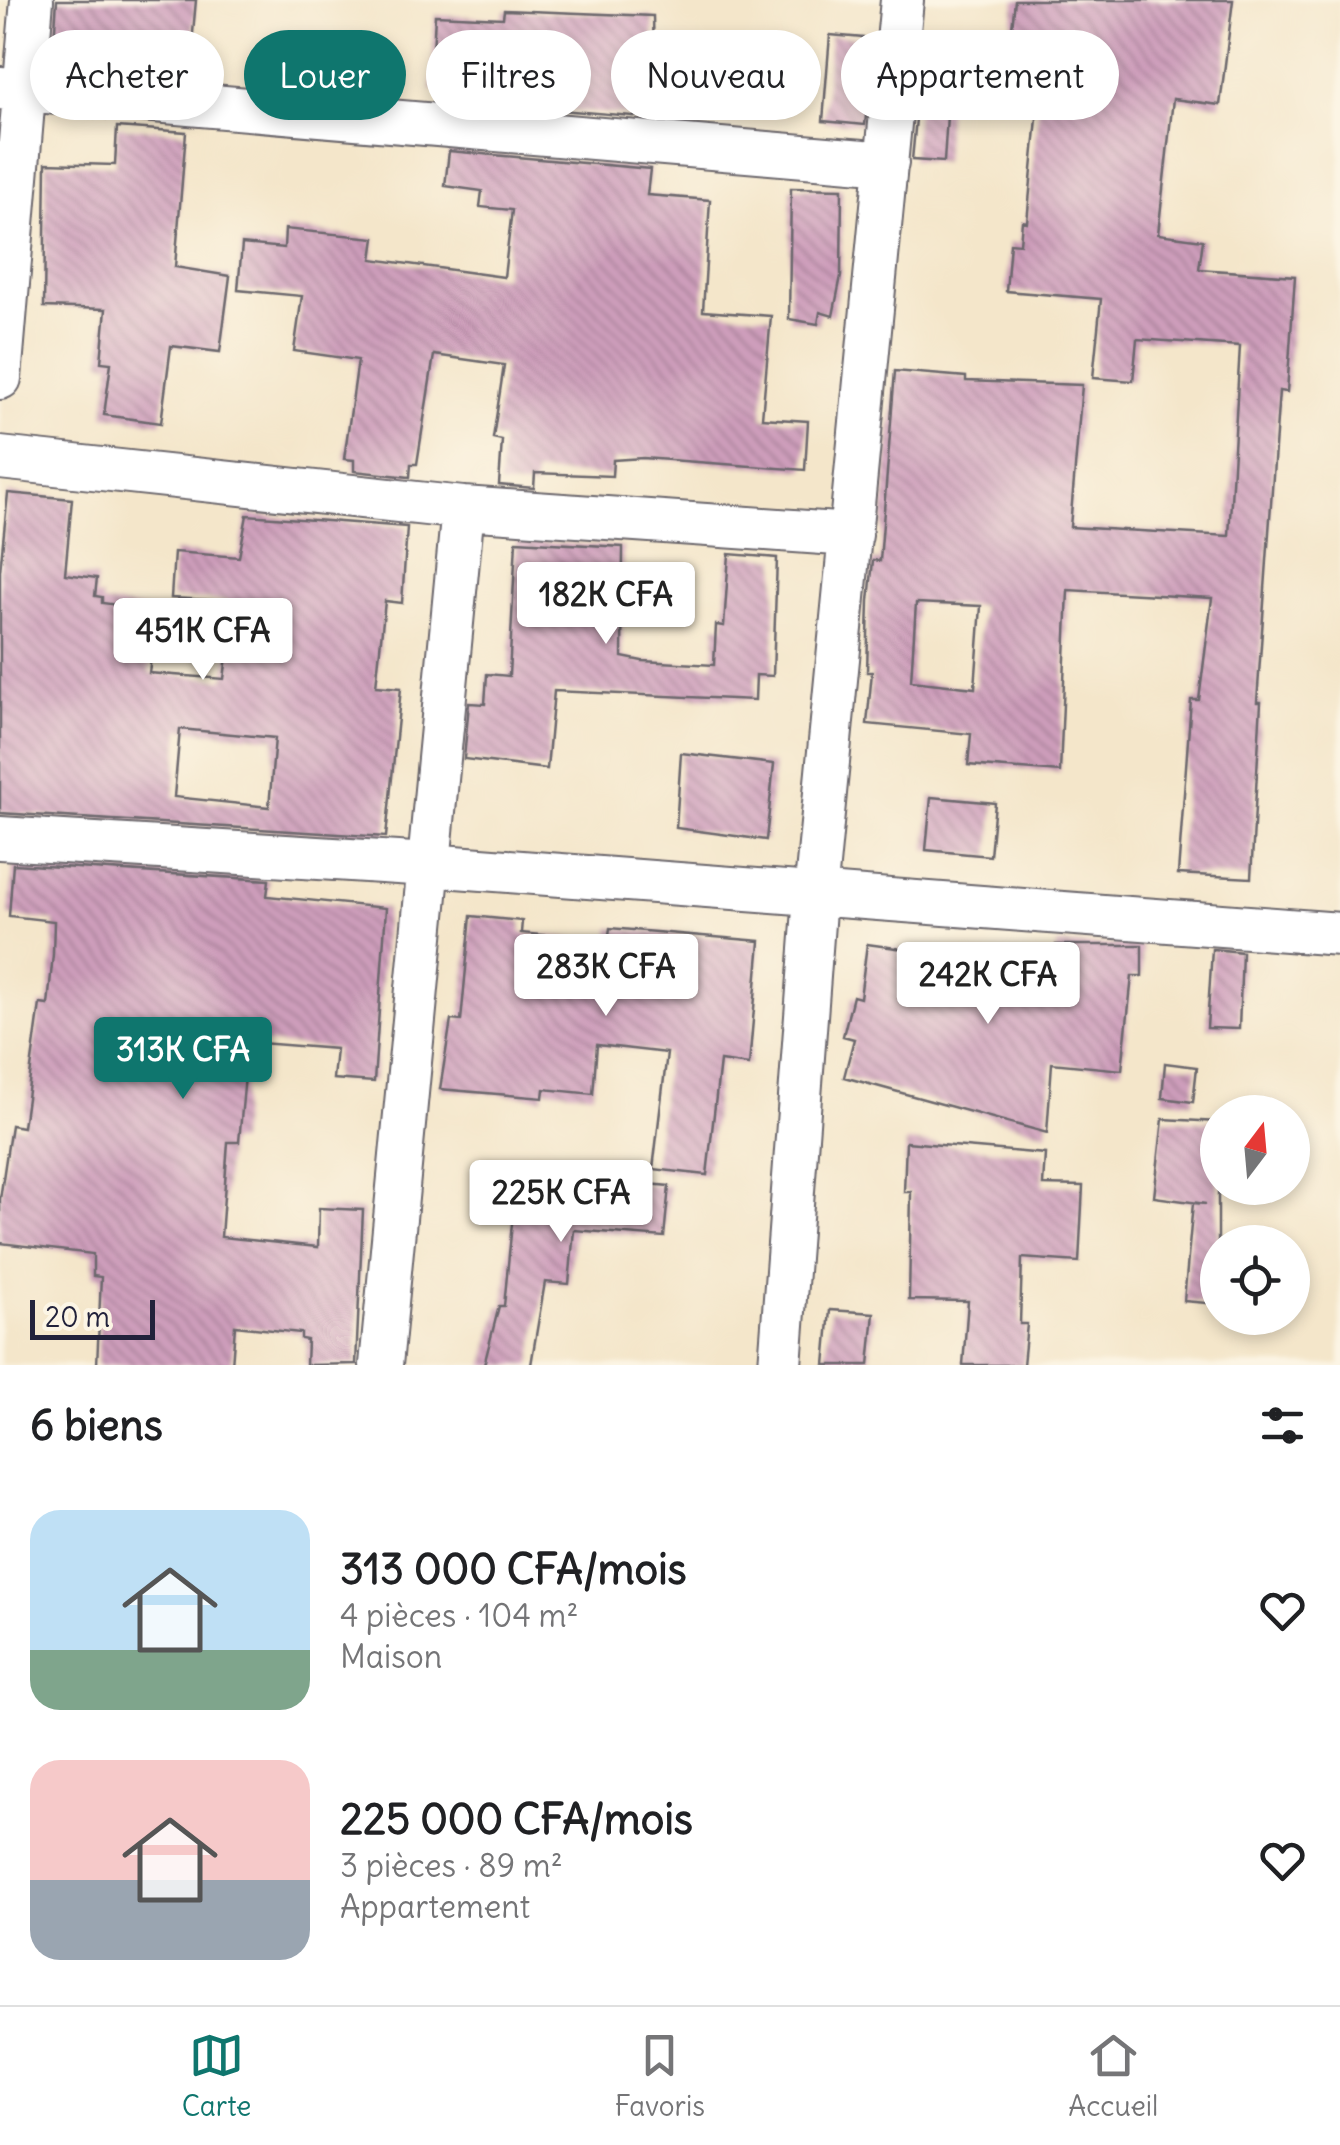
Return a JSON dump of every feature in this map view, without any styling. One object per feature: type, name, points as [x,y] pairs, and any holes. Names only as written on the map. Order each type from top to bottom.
[{"type":"street","points":[[0,378],[12,89],[32,0]]},
{"type":"street","points":[[780,1365],[815,896],[902,0]]},
{"type":"street","points":[[12,89],[887,163]]},
{"type":"street","points":[[0,458],[463,508],[851,535]]},
{"type":"street","points":[[382,1365],[463,508]]},
{"type":"street","points":[[0,838],[429,865],[1340,934]]},
{"type":"building","points":[[57,0],[196,0],[193,30],[55,30]]},
{"type":"building","points":[[1015,0],[1233,0],[1220,105],[1173,99],[1158,234],[1203,240],[1199,269],[1295,276],[1287,392],[1279,391],[1257,702],[1261,702],[1251,878],[1178,874],[1191,700],[1199,700],[1212,598],[1068,590],[1060,772],[968,765],[971,734],[867,724],[872,672],[867,672],[869,601],[873,560],[880,561],[895,371],[966,377],[966,381],[1082,385],[1070,527],[1229,536],[1240,346],[1137,339],[1133,381],[1093,378],[1101,299],[1006,291],[1010,243],[1020,244],[1022,221],[1027,222],[1037,120],[1119,120],[1119,30],[1012,30]],"holes":[[[916,603],[981,606],[975,688],[911,681]]]},
{"type":"building","points":[[504,10],[653,16],[653,30],[611,30],[611,114],[591,113],[591,30],[434,30],[435,15],[503,18]]},
{"type":"building","points":[[830,35],[841,36],[841,120],[866,120],[865,125],[823,121]]},
{"type":"building","points":[[916,120],[947,120],[944,162],[912,160]]},
{"type":"building","points":[[117,127],[186,132],[175,267],[230,276],[220,352],[171,346],[161,423],[104,415],[111,363],[101,362],[106,309],[44,307],[46,163],[115,165]]},
{"type":"building","points":[[449,151],[650,169],[647,195],[710,200],[703,311],[771,316],[762,418],[808,421],[805,470],[643,458],[613,460],[612,476],[535,473],[534,488],[499,485],[502,440],[493,438],[504,365],[434,355],[417,464],[411,464],[410,477],[354,471],[354,460],[344,459],[358,360],[294,351],[302,296],[238,290],[242,244],[284,248],[285,229],[375,238],[372,259],[504,277],[512,210],[480,207],[482,191],[445,186]]},
{"type":"building","points":[[791,188],[842,189],[841,276],[833,316],[820,312],[818,324],[789,319]]},
{"type":"building","points":[[8,493],[72,499],[65,574],[97,578],[95,596],[102,597],[102,603],[157,610],[149,673],[224,679],[233,611],[227,611],[228,601],[171,598],[174,552],[239,557],[247,515],[407,527],[402,603],[385,601],[376,686],[401,688],[386,837],[0,813],[0,571]],"holes":[[[180,729],[275,738],[269,807],[174,797]]]},
{"type":"building","points":[[516,541],[623,547],[622,657],[642,661],[714,665],[716,625],[724,626],[729,554],[777,558],[773,676],[756,675],[755,700],[554,691],[547,769],[464,759],[469,703],[485,704],[487,674],[509,676]]},
{"type":"building","points":[[681,753],[774,764],[766,840],[676,828]]},
{"type":"building","points":[[931,797],[995,803],[990,856],[926,850]]},
{"type":"building","points":[[13,864],[269,880],[267,896],[386,908],[374,1082],[333,1079],[336,1049],[248,1042],[239,1142],[228,1142],[221,1237],[318,1247],[319,1208],[363,1210],[356,1364],[306,1365],[307,1340],[301,1339],[301,1333],[235,1326],[232,1365],[97,1365],[101,1277],[93,1276],[93,1254],[0,1243],[0,1199],[11,1125],[23,1127],[40,1004],[48,1005],[53,954],[54,921],[9,916]]},
{"type":"building","points":[[471,916],[522,921],[521,933],[608,942],[610,928],[760,941],[749,1065],[720,1061],[707,1175],[653,1169],[667,1053],[597,1045],[593,1094],[544,1089],[543,1098],[440,1089],[451,1020],[461,1021]]},
{"type":"building","points":[[867,944],[969,958],[968,968],[1056,975],[1056,945],[1142,945],[1142,976],[1132,976],[1122,1070],[1052,1063],[1047,1133],[844,1077],[854,1039],[843,1036],[853,996],[860,998]]},
{"type":"building","points":[[1212,949],[1242,952],[1239,1029],[1207,1028]]},
{"type":"building","points":[[1165,1063],[1197,1067],[1193,1102],[1162,1098]]},
{"type":"building","points":[[1163,1119],[1200,1121],[1200,1203],[1154,1197]]},
{"type":"building","points":[[906,1142],[1045,1154],[1043,1185],[1083,1186],[1079,1262],[1022,1258],[1020,1324],[1027,1324],[1023,1365],[963,1365],[968,1301],[909,1300],[911,1192],[904,1192]]},
{"type":"building","points":[[517,1172],[669,1186],[664,1237],[574,1230],[569,1284],[545,1282],[531,1365],[484,1365],[499,1306],[504,1306]]},
{"type":"building","points":[[1193,1203],[1218,1205],[1218,1225],[1200,1225],[1200,1302],[1184,1301]]},
{"type":"building","points":[[830,1310],[874,1313],[869,1365],[825,1365]]}]
